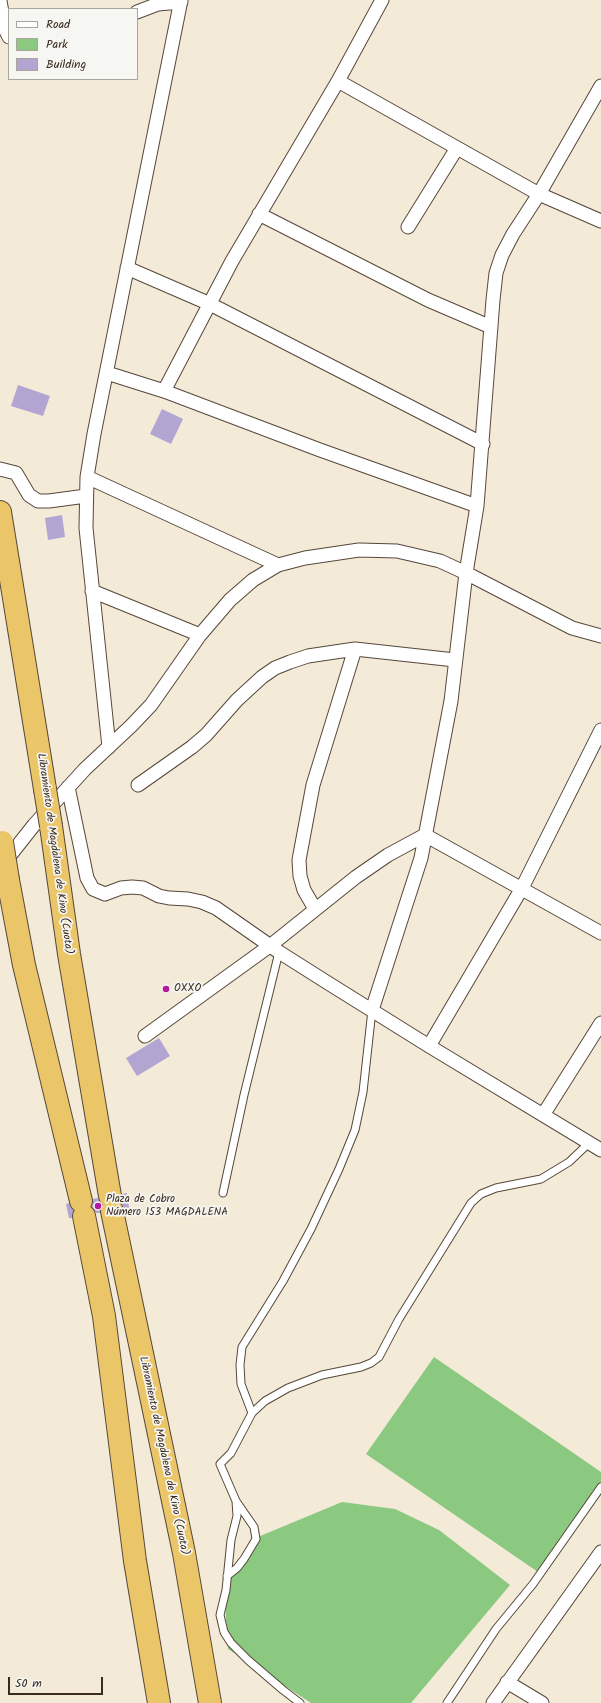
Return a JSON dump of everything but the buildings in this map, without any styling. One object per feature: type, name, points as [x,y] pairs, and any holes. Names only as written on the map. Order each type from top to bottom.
[{"type":"highway","name":"Libramiento de Magdalena de Kino (Cuota)","points":[[0,512],[51,826],[69,954],[111,1203],[184,1553],[210,1703]]},
{"type":"highway","points":[[1,836],[4,874],[24,965],[83,1208],[104,1316],[132,1539],[159,1703]]},
{"type":"street","points":[[164,391],[259,214],[338,81],[382,0]]},
{"type":"street","points":[[0,1],[4,29],[8,35]]},
{"type":"street","points":[[109,747],[86,528],[87,477],[127,268],[181,1],[158,4],[138,12]]},
{"type":"street","points":[[338,81],[539,194],[601,221]]},
{"type":"street","points":[[372,1010],[421,858],[451,701],[466,573],[477,506],[496,273],[502,255],[513,234],[539,194],[601,86]]},
{"type":"street","points":[[408,227],[457,148]]},
{"type":"street","points":[[259,214],[421,297],[491,328]]},
{"type":"street","points":[[127,268],[210,304],[483,444]]},
{"type":"street","points":[[107,373],[164,391],[477,506]]},
{"type":"street","points":[[0,469],[16,473],[29,495],[38,501],[86,496]]},
{"type":"street","points":[[87,477],[278,565]]},
{"type":"street","points":[[4,874],[34,826],[85,769],[152,704],[200,635],[230,600],[253,580],[278,565],[305,558],[359,550],[397,551],[440,561],[572,628],[601,636]]},
{"type":"street","points":[[92,591],[200,635]]},
{"type":"street","points":[[138,785],[197,743],[237,700],[262,677],[276,668],[308,656],[355,649],[455,660]]},
{"type":"street","points":[[315,909],[304,890],[300,876],[299,860],[313,785],[355,649]]},
{"type":"street","points":[[429,1046],[522,888],[601,730]]},
{"type":"street","points":[[68,788],[88,878],[93,889],[105,894],[127,887],[143,888],[159,896],[188,899],[202,902],[216,908],[275,949],[429,1046],[601,1150]]},
{"type":"street","points":[[146,1036],[275,949],[315,909],[375,864],[425,835]]},
{"type":"street","points":[[425,835],[601,933]]},
{"type":"street","points":[[543,1115],[601,1023]]},
{"type":"street","points":[[493,1703],[507,1682],[597,1568],[601,1552]]},
{"type":"street","points":[[507,1682],[542,1703]]},
{"type":"lane","points":[[223,1194],[275,949]]},
{"type":"lane","points":[[252,1412],[241,1384],[240,1365],[242,1347],[283,1281],[311,1229],[339,1169],[355,1130],[363,1092],[372,1010]]},
{"type":"lane","points":[[227,1576],[237,1568],[244,1559],[256,1539],[256,1532],[252,1523],[236,1501],[220,1464],[231,1453],[252,1412],[265,1400],[288,1388],[322,1375],[361,1367],[371,1363],[379,1357],[399,1319],[471,1203],[481,1194],[496,1188],[542,1179],[569,1162],[589,1143]]},
{"type":"lane","points":[[447,1703],[496,1628],[533,1584],[601,1487]]},
{"type":"lane","points":[[236,1501],[237,1516],[231,1540],[227,1576],[220,1615],[224,1632],[230,1643],[248,1660],[300,1703]]},
{"type":"green space","points":[[434,1357],[601,1472],[601,1482],[538,1572],[366,1454]]},
{"type":"green space","points":[[342,1502],[395,1509],[439,1530],[510,1585],[411,1703],[311,1703],[228,1649],[224,1589],[253,1539]]},
{"type":"place","name":"OXXO","points":[[166,989]]},
{"type":"place","name":"Plaza de Cobro Número 153 MAGDALENA","points":[[98,1206]]}]
